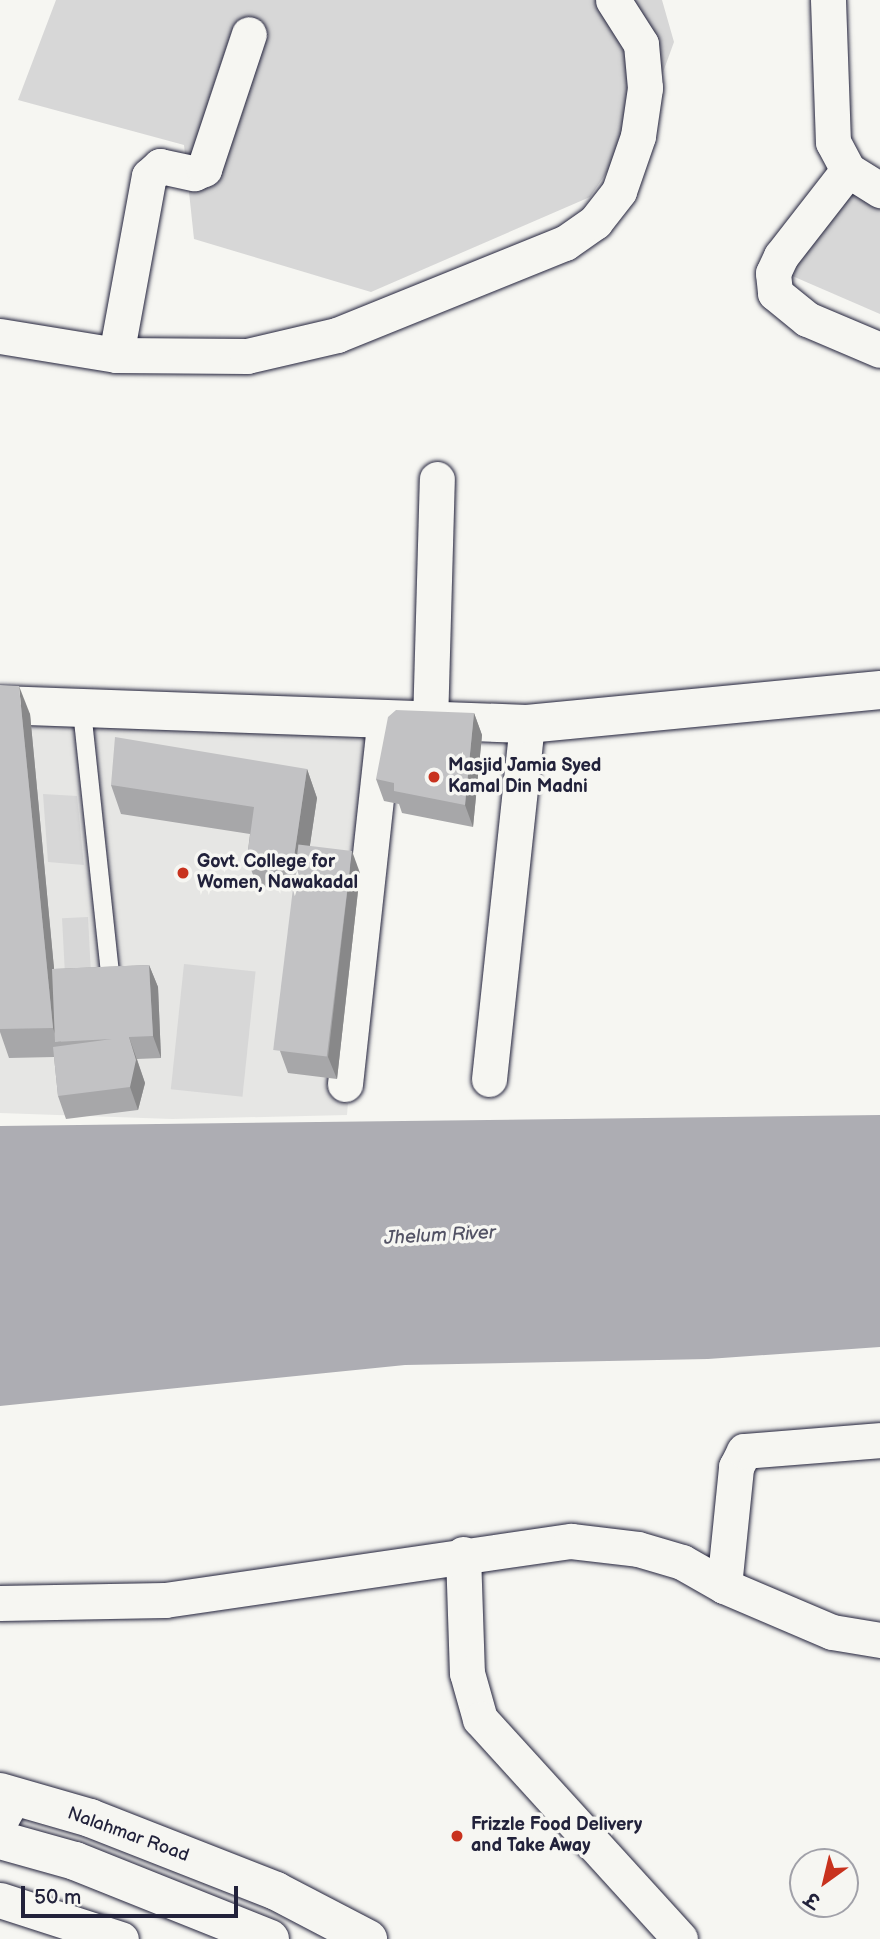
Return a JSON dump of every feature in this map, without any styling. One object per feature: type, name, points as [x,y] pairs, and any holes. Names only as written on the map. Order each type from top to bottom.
[{"type":"street","points":[[0,337],[116,355],[247,356],[337,335],[565,243],[595,222],[620,191],[645,88],[641,44],[613,0]]},
{"type":"street","points":[[828,0],[828,108],[833,142],[848,170],[880,190]]},
{"type":"street","points":[[116,355],[149,176],[160,166],[194,173],[204,169],[249,34]]},
{"type":"street","points":[[848,170],[781,256],[772,274],[775,293],[807,319],[880,350]]},
{"type":"street","points":[[430,724],[437,479]]},
{"type":"street","points":[[0,705],[82,711],[384,723],[527,724],[876,694]]},
{"type":"street","points":[[345,1084],[384,723]]},
{"type":"street","points":[[489,1079],[527,724]]},
{"type":"street","points":[[724,1586],[736,1467],[744,1451],[880,1440]]},
{"type":"street","points":[[0,1603],[165,1600],[463,1554],[571,1541],[638,1549],[682,1562],[724,1586],[832,1632],[880,1640]]},
{"type":"street","points":[[463,1554],[467,1674],[480,1719],[680,1939]]},
{"type":"street","name":"Nalahmar Road","points":[[5,1803],[90,1818],[276,1891],[368,1939]]},
{"type":"street","points":[[0,1840],[75,1861],[270,1939]]},
{"type":"street","points":[[0,1900],[121,1939]]},
{"type":"lane","points":[[82,711],[111,983]]},
{"type":"shaded area","points":[[56,0],[662,0],[674,42],[650,108],[590,197],[371,292],[194,239],[184,145],[18,100]]},
{"type":"shaded area","points":[[850,177],[880,195],[880,314],[790,275]]},
{"type":"shaded area","name":"Govt. College for Women, Nawakadal","points":[[0,713],[377,729],[347,1115],[172,1119],[0,1113]]},
{"type":"shaded area","points":[[43,794],[77,796],[84,865],[48,862]]},
{"type":"shaded area","points":[[88,917],[91,983],[65,984],[62,918]]},
{"type":"shaded area","points":[[184,964],[256,972],[242,1097],[171,1089]]},
{"type":"water","name":"Jhelum River","points":[[880,1115],[880,1347],[708,1359],[405,1365],[0,1406],[0,1126]]},
{"type":"building","points":[[0,685],[19,686],[53,1028],[0,1029]]},
{"type":"building","name":"Masjid Jamia Syed Kamal Din Madni","points":[[396,710],[474,713],[465,805],[394,791],[394,783],[376,779],[388,717]]},
{"type":"building","points":[[115,737],[307,769],[293,864],[247,858],[254,807],[111,785]]},
{"type":"building","points":[[298,844],[352,851],[327,1056],[273,1050]]},
{"type":"building","points":[[149,965],[153,1036],[129,1037],[136,1060],[130,1087],[58,1096],[53,1047],[112,1039],[55,1042],[52,969]]},
{"type":"place","name":"Masjid Jamia Syed Kamal Din Madni","points":[[434,777]]},
{"type":"place","name":"Govt. College for Women, Nawakadal","points":[[183,873]]},
{"type":"place","name":"Frizzle Food Delivery and Take Away","points":[[457,1836]]}]
